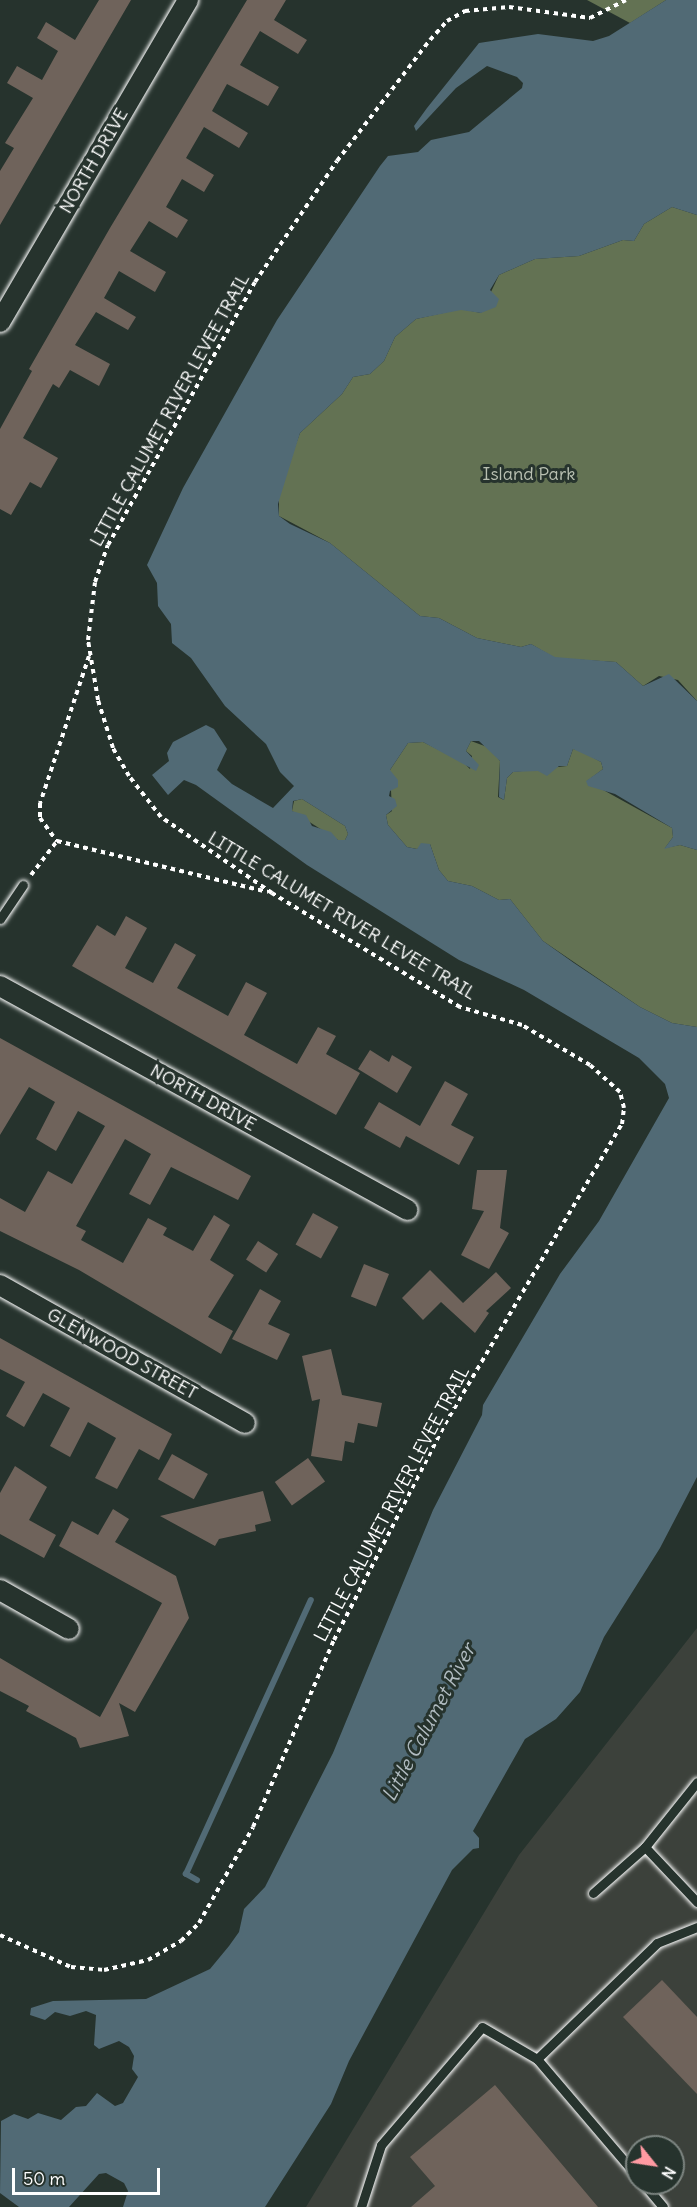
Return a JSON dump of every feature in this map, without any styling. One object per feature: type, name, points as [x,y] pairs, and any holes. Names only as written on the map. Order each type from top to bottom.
[{"type":"street","name":"NORTH DRIVE","points":[[0,322],[188,0]]},
{"type":"street","name":"NORTH DRIVE","points":[[0,986],[407,1210]]},
{"type":"street","name":"GLENWOOD STREET","points":[[0,1285],[245,1423]]},
{"type":"street","points":[[0,1590],[69,1629]]},
{"type":"lane","points":[[0,919],[23,885]]},
{"type":"lane","points":[[593,1893],[645,1847],[697,1782]]},
{"type":"lane","points":[[645,1847],[697,1902]]},
{"type":"lane","points":[[537,2059],[657,1943],[697,1927]]},
{"type":"lane","points":[[361,2207],[381,2145],[482,2027],[537,2059],[625,2162]]},
{"type":"lane","points":[[653,2195],[663,2207]]},
{"type":"path","name":"LITTLE CALUMET RIVER LEVEE TRAIL","points":[[0,1935],[71,1967],[104,1970],[148,1960],[181,1941],[199,1923],[249,1835],[334,1640],[446,1424],[622,1124],[624,1108],[620,1092],[590,1065],[522,1025],[459,1007],[272,893],[174,828],[129,776],[105,725],[89,656],[89,616],[95,582],[127,507],[255,282],[337,161],[430,40],[447,21],[465,11],[509,7],[590,18],[626,0]]},
{"type":"path","points":[[89,656],[40,803],[40,818],[57,841],[272,893]]},
{"type":"path","points":[[23,885],[57,841]]},
{"type":"shaded area","points":[[697,1628],[697,2207],[306,2207],[519,1855]]},
{"type":"green space","points":[[587,0],[666,0],[630,23]]},
{"type":"green space","name":"Island Park","points":[[672,207],[697,215],[697,701],[678,680],[659,676],[643,686],[616,662],[555,658],[531,644],[521,647],[477,638],[439,618],[420,616],[330,543],[279,516],[279,491],[300,433],[342,394],[353,377],[370,374],[384,361],[395,337],[416,319],[461,309],[481,313],[499,275],[535,259],[579,256],[623,240],[634,241],[644,224]]},
{"type":"green space","points":[[471,741],[490,748],[500,761],[498,797],[504,800],[507,778],[513,772],[567,766],[573,749],[579,750],[601,762],[603,769],[587,781],[672,828],[673,837],[665,848],[680,845],[697,850],[697,1027],[672,1023],[640,1007],[543,941],[510,899],[499,900],[472,886],[448,881],[439,870],[430,844],[417,849],[407,847],[388,825],[386,815],[392,811],[390,770],[408,743],[423,742],[463,762],[470,769],[472,756],[466,751]]},
{"type":"green space","points":[[302,799],[345,826],[348,834],[345,840],[338,840],[292,811],[294,801]]},
{"type":"water","name":"Little Calumet River","points":[[666,0],[697,0],[697,215],[672,207],[644,224],[634,241],[623,240],[579,256],[535,259],[499,275],[490,290],[499,299],[496,307],[481,313],[461,310],[416,319],[395,337],[384,361],[370,374],[353,377],[342,394],[300,433],[278,504],[279,516],[290,524],[330,543],[420,616],[439,618],[477,638],[521,647],[531,644],[555,657],[616,662],[643,686],[669,674],[697,701],[697,850],[680,845],[664,849],[673,837],[672,828],[615,794],[588,786],[586,781],[603,769],[601,762],[573,749],[567,766],[559,766],[547,776],[538,771],[513,772],[507,778],[504,800],[499,797],[500,761],[479,741],[471,741],[466,751],[479,765],[476,771],[423,742],[408,743],[390,770],[398,780],[398,787],[390,791],[389,796],[395,799],[397,806],[386,815],[388,825],[407,847],[417,849],[421,843],[430,844],[439,870],[448,881],[472,886],[499,900],[510,899],[543,941],[574,963],[640,1007],[672,1023],[697,1027],[697,1477],[660,1548],[604,1637],[580,1692],[556,1719],[525,1739],[473,1831],[479,1838],[479,1848],[473,1849],[452,1870],[349,2061],[331,2104],[265,2207],[123,2207],[128,2191],[124,2183],[106,2173],[99,2174],[69,2207],[19,2207],[0,2193],[1,2121],[14,2114],[28,2119],[38,2113],[61,2120],[76,2107],[86,2106],[97,2093],[115,2106],[123,2103],[138,2077],[132,2069],[134,2056],[129,2047],[119,2041],[99,2049],[94,2045],[96,2015],[86,2011],[70,2016],[55,2012],[45,2020],[30,2015],[31,2008],[53,2001],[146,1999],[210,1969],[239,1932],[244,1909],[265,1887],[333,1753],[433,1510],[482,1415],[483,1405],[560,1274],[599,1221],[669,1098],[665,1084],[639,1058],[524,990],[459,960],[307,865],[196,785],[184,780],[168,795],[152,775],[169,761],[167,753],[173,742],[206,725],[214,729],[227,749],[217,770],[232,784],[273,808],[294,786],[280,772],[266,744],[225,706],[191,658],[172,643],[171,624],[158,606],[157,583],[147,565],[183,488],[277,320],[388,156],[418,152],[431,140],[469,132],[522,88],[523,83],[517,77],[487,66],[456,88],[416,131],[414,126],[479,43],[538,34],[593,41],[609,36]],"holes":[[[302,799],[345,826],[348,834],[345,840],[338,840],[331,832],[312,826],[306,815],[292,811],[293,801]]]},
{"type":"building","points":[[99,0],[131,0],[0,225],[0,171],[14,148],[5,143],[33,98],[7,83],[17,66],[42,80],[58,51],[37,38],[46,22],[75,40]]},
{"type":"building","points":[[247,0],[286,0],[274,20],[307,40],[298,54],[260,31],[240,65],[279,87],[268,106],[227,84],[212,111],[248,133],[239,148],[204,127],[186,158],[214,175],[204,192],[182,179],[166,207],[188,220],[177,238],[149,221],[130,251],[166,272],[155,292],[119,271],[104,298],[136,317],[128,330],[96,312],[75,345],[110,364],[99,386],[70,370],[59,388],[53,384],[23,438],[58,458],[41,488],[30,482],[11,515],[0,509],[0,429],[32,371],[29,369],[110,228]]},
{"type":"building","points":[[126,916],[147,928],[125,968],[153,983],[175,943],[196,955],[177,988],[228,1016],[246,982],[267,993],[244,1035],[297,1064],[318,1027],[336,1036],[326,1054],[360,1073],[336,1115],[72,966],[97,925],[115,936]]},
{"type":"building","points":[[0,1038],[251,1176],[238,1200],[171,1167],[150,1205],[129,1194],[151,1154],[125,1139],[76,1226],[86,1231],[81,1240],[123,1263],[148,1218],[167,1228],[163,1235],[193,1251],[214,1215],[230,1225],[210,1260],[234,1275],[208,1317],[233,1331],[221,1354],[79,1270],[0,1231],[0,1198],[25,1212],[48,1171],[72,1184],[105,1126],[78,1111],[56,1151],[36,1139],[55,1102],[29,1087],[0,1135]]},
{"type":"building","points":[[370,1050],[389,1062],[392,1055],[412,1067],[397,1093],[358,1069]]},
{"type":"building","points":[[445,1081],[468,1094],[451,1125],[474,1137],[459,1165],[406,1136],[400,1148],[364,1128],[379,1102],[420,1126]]},
{"type":"building","points":[[477,1170],[507,1170],[500,1228],[509,1233],[489,1269],[461,1255],[484,1211],[472,1209]]},
{"type":"building","points":[[313,1213],[338,1227],[321,1259],[296,1244]]},
{"type":"building","points":[[258,1241],[278,1254],[266,1273],[246,1259]]},
{"type":"building","points":[[364,1264],[389,1274],[376,1307],[351,1296]]},
{"type":"building","points":[[430,1270],[463,1303],[496,1272],[511,1288],[486,1311],[489,1313],[475,1333],[441,1302],[423,1320],[402,1298]]},
{"type":"building","points":[[260,1289],[281,1301],[268,1324],[290,1334],[277,1360],[232,1339]]},
{"type":"building","points":[[0,1338],[172,1434],[159,1460],[139,1449],[117,1489],[95,1478],[116,1438],[88,1422],[70,1457],[50,1446],[70,1408],[43,1393],[24,1427],[6,1416],[25,1382],[0,1369]]},
{"type":"building","points":[[331,1349],[342,1395],[382,1403],[377,1427],[358,1423],[354,1443],[345,1441],[342,1461],[311,1456],[320,1399],[312,1401],[302,1356]]},
{"type":"building","points":[[172,1454],[208,1474],[194,1499],[158,1479]]},
{"type":"building","points":[[308,1458],[325,1481],[292,1506],[275,1482]]},
{"type":"building","points":[[15,1466],[47,1487],[29,1520],[56,1535],[44,1558],[0,1534],[0,1493]]},
{"type":"building","points":[[263,1491],[271,1521],[255,1525],[256,1531],[219,1539],[215,1546],[160,1516]]},
{"type":"building","points":[[113,1509],[129,1519],[115,1542],[176,1576],[189,1618],[135,1712],[119,1703],[129,1736],[80,1748],[76,1738],[26,1711],[29,1706],[0,1691],[0,1658],[100,1717],[162,1603],[59,1546],[72,1521],[98,1535]]},
{"type":"building","points":[[662,1980],[697,2017],[697,2094],[623,2017]]},
{"type":"building","points":[[495,2085],[598,2207],[411,2207],[435,2186],[410,2157]]},
{"type":"waterway","points":[[197,1880],[186,1874],[311,1600]]}]
